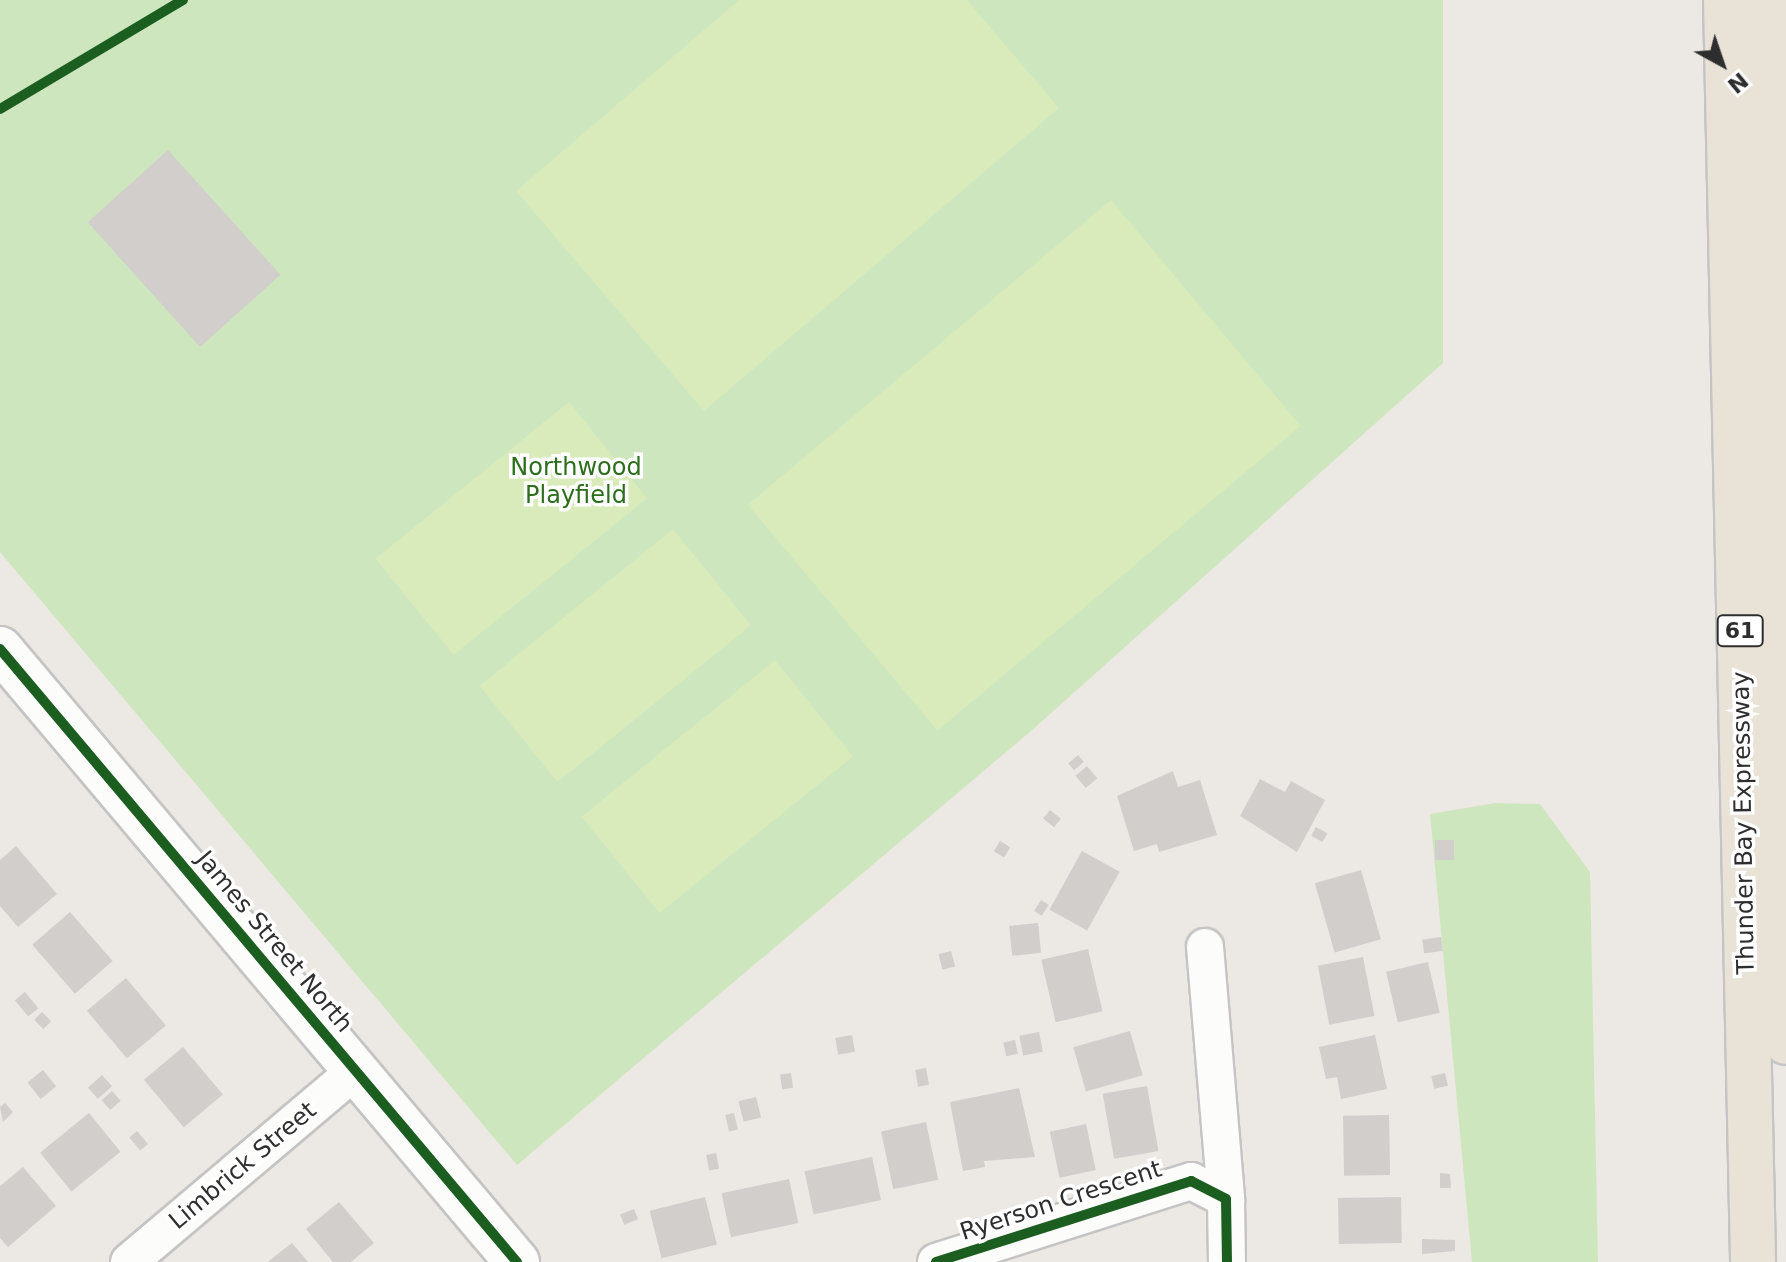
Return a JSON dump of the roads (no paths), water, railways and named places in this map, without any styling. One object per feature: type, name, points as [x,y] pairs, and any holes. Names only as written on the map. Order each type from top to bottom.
[{"type":"highway","name":"Thunder Bay Expressway","points":[[1726,0],[1753,1262]]},
{"type":"highway","name":"Thunder Bay Expressway","points":[[1765,0],[1786,1042]]},
{"type":"street","name":"James Street North","points":[[0,649],[517,1262]]},
{"type":"street","points":[[1205,947],[1226,1199],[1227,1262]]},
{"type":"street","name":"Limbrick Street","points":[[129,1262],[356,1070]]},
{"type":"street","name":"Ryerson Crescent","points":[[936,1262],[1191,1181],[1226,1199]]},
{"type":"park label","name":"Northwood Playfield","points":[[576,482]]}]
